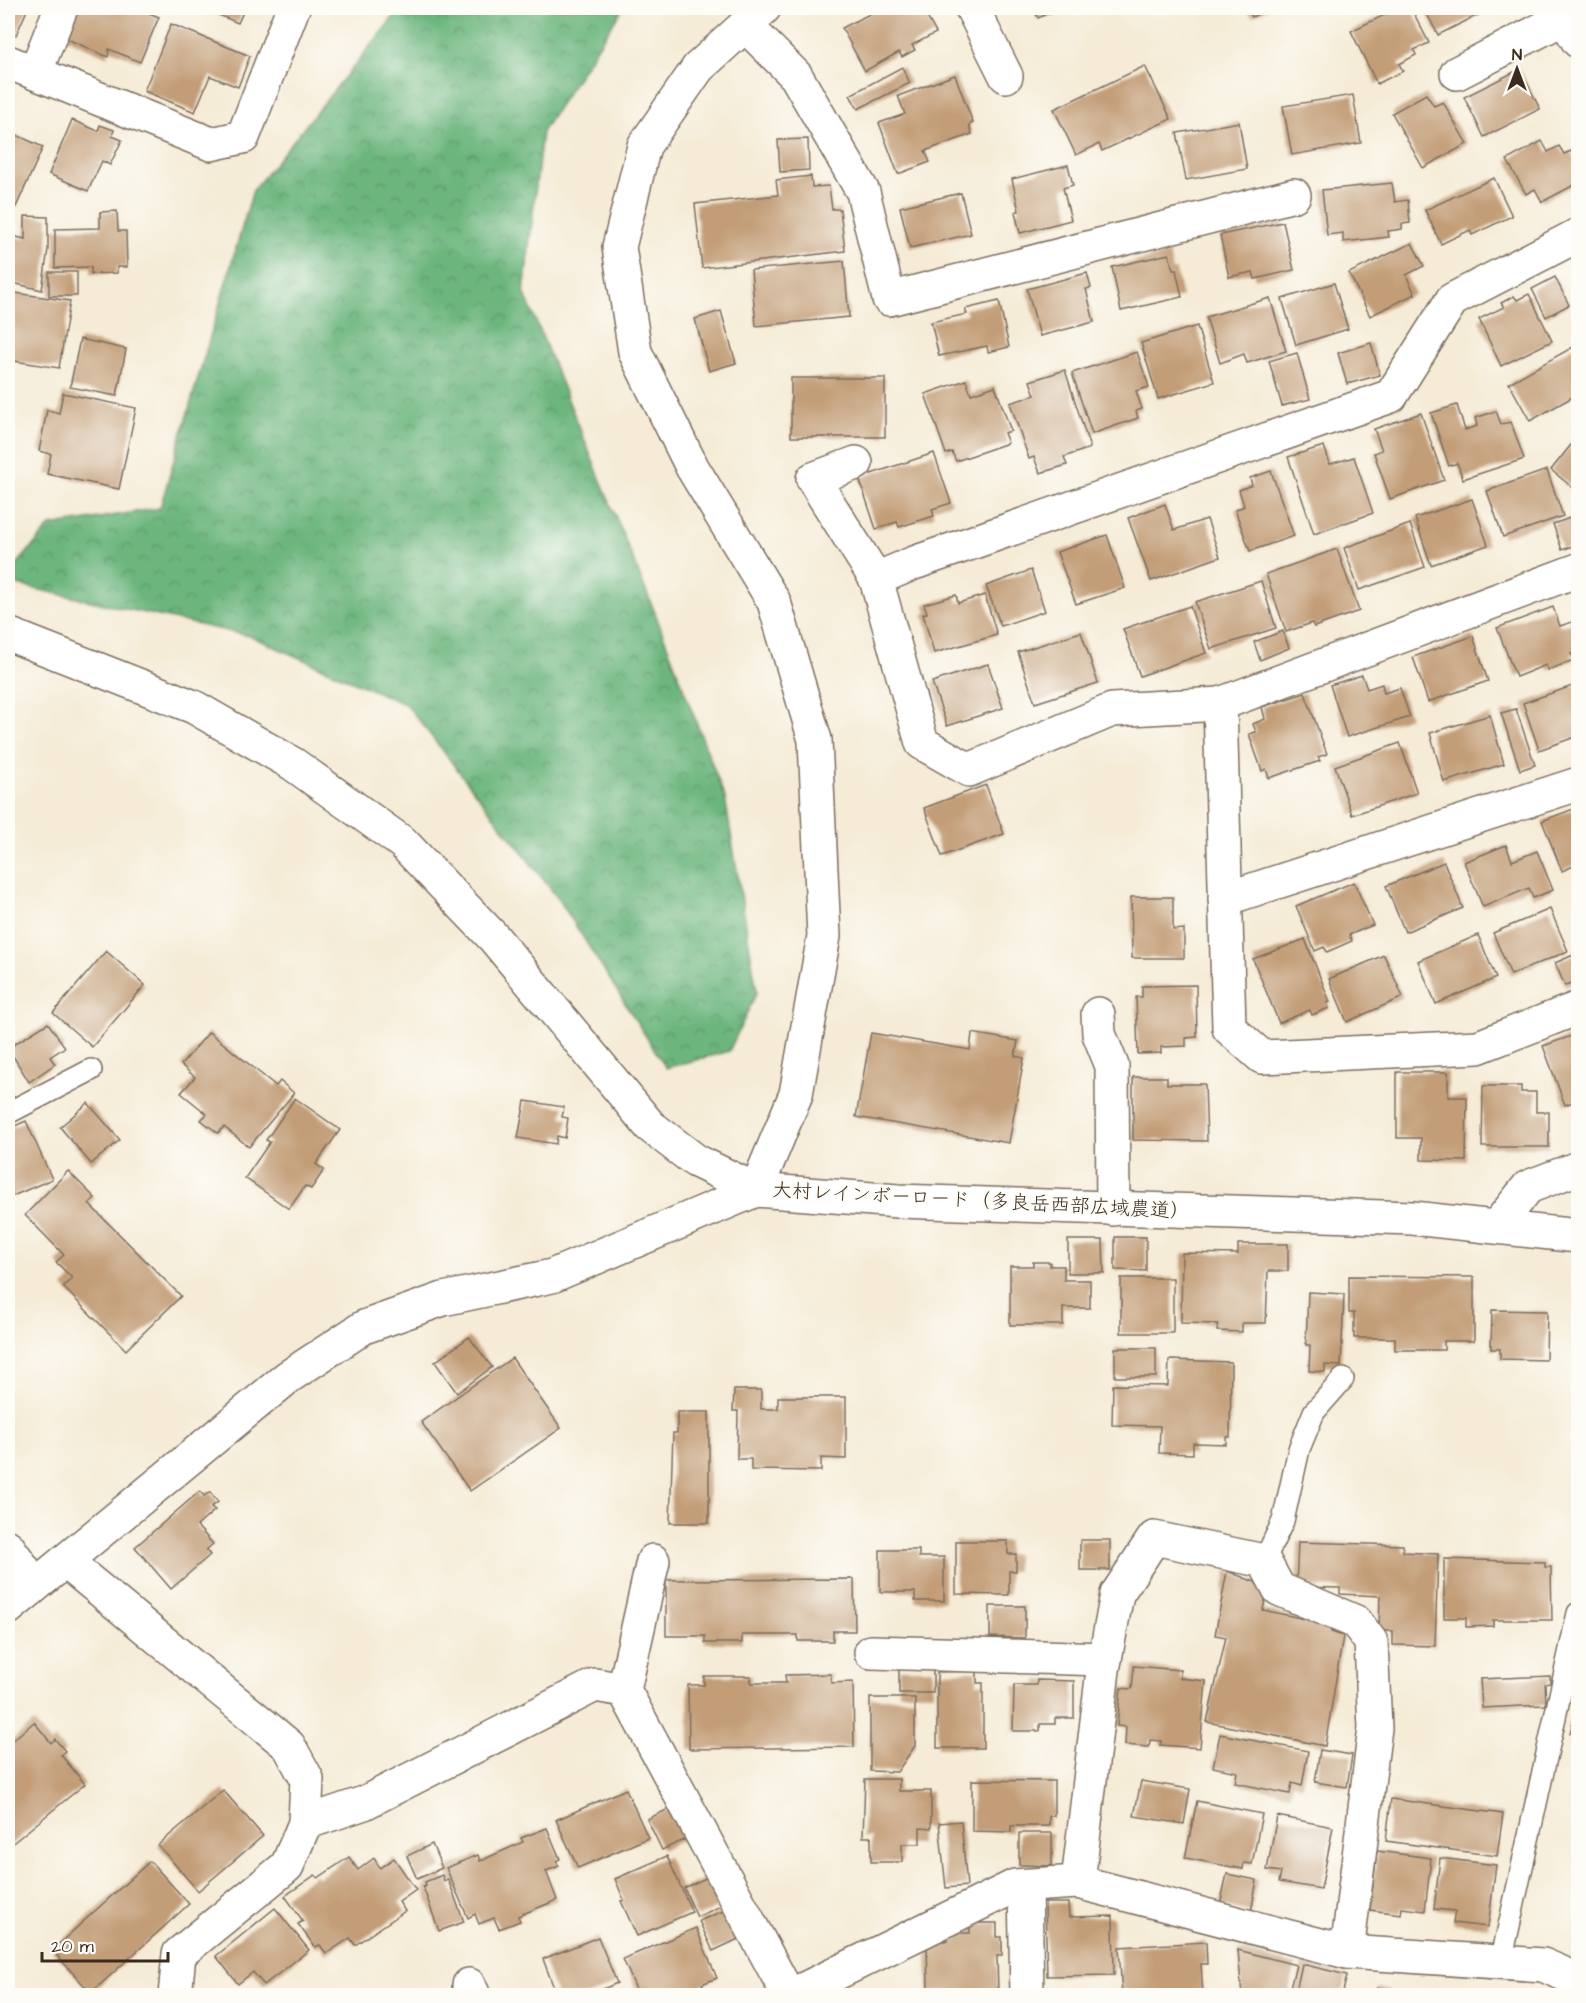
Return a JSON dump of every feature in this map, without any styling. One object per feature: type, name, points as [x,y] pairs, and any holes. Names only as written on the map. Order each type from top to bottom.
[{"type":"street","points":[[61,8],[21,67],[211,144],[243,136],[293,8]]},
{"type":"street","points":[[972,8],[1006,76]]},
{"type":"street","points":[[8,1608],[288,1377],[364,1327],[443,1299],[552,1276],[756,1190],[796,1094],[825,936],[815,740],[774,602],[692,467],[635,352],[620,247],[644,146],[698,68],[755,16],[796,76],[863,192],[889,299],[1293,195]]},
{"type":"street","points":[[1457,73],[1567,22]]},
{"type":"street","points":[[876,579],[914,563],[1391,396],[1452,300],[1578,235]]},
{"type":"street","points":[[856,463],[813,479],[876,579],[922,743],[969,770],[1112,710],[1220,704],[1578,570]]},
{"type":"street","name":"大村レインボーロード（多良岳西部広域農道）","points":[[8,634],[194,707],[293,764],[403,843],[494,938],[650,1126],[696,1161],[756,1190],[898,1201],[1413,1218],[1578,1236]]},
{"type":"street","points":[[1220,704],[1228,1028],[1262,1057],[1478,1047],[1578,1008]]},
{"type":"street","points":[[1225,899],[1578,784]]},
{"type":"street","points":[[1098,1014],[1099,1034],[1112,1066],[1113,1209]]},
{"type":"street","points":[[1497,1226],[1528,1187],[1578,1168]]},
{"type":"street","points":[[1078,1882],[1105,1659],[1118,1594],[1154,1538],[1264,1561],[1279,1589],[1356,1622],[1371,1642],[1375,1728],[1347,1952]]},
{"type":"street","points":[[8,1547],[35,1585]]},
{"type":"street","points":[[65,1561],[289,1746],[307,1779],[305,1823],[288,1866],[179,1954],[175,1995]]},
{"type":"street","points":[[653,1561],[624,1690],[789,1995],[1015,1886],[1078,1882],[1347,1952],[1543,1965],[1578,1980]]},
{"type":"street","points":[[871,1652],[1105,1659]]},
{"type":"street","points":[[305,1823],[364,1803],[595,1685],[624,1690]]},
{"type":"street","points":[[1025,1886],[1027,1995]]},
{"type":"lane","points":[[8,1113],[91,1070]]},
{"type":"lane","points":[[1264,1561],[1283,1521],[1299,1449],[1314,1412],[1343,1379]]},
{"type":"lane","points":[[1502,1962],[1578,1613]]},
{"type":"green space","points":[[401,8],[623,8],[542,132],[524,292],[655,613],[725,798],[757,992],[729,1051],[666,1068],[560,901],[407,705],[250,636],[8,583],[8,575],[50,526],[160,508],[253,190]]},
{"type":"building","points":[[8,8],[28,8],[16,35],[8,31]]},
{"type":"building","points":[[78,8],[137,8],[159,17],[140,62],[109,49],[108,57],[65,38]]},
{"type":"building","points":[[202,8],[245,8],[238,23]]},
{"type":"building","points":[[881,8],[922,8],[936,33],[912,45],[915,50],[902,57],[899,52],[865,71],[842,28]]},
{"type":"building","points":[[1033,8],[1061,8],[1038,18]]},
{"type":"building","points":[[1246,8],[1270,8],[1252,17]]},
{"type":"building","points":[[1399,8],[1411,8],[1429,43],[1414,50],[1416,55],[1399,64],[1403,71],[1377,84],[1351,31]]},
{"type":"building","points":[[1424,8],[1492,8],[1438,35]]},
{"type":"building","points":[[171,24],[250,56],[238,87],[210,76],[195,112],[144,91]]},
{"type":"building","points":[[1145,66],[1171,119],[1102,151],[1099,144],[1076,155],[1054,109]]},
{"type":"building","points":[[902,67],[910,83],[858,109],[850,95]]},
{"type":"building","points":[[1520,69],[1540,109],[1484,137],[1464,97]]},
{"type":"building","points":[[955,75],[973,123],[969,125],[972,134],[925,151],[930,162],[898,174],[879,123],[905,114],[898,96]]},
{"type":"building","points":[[1426,94],[1434,106],[1443,102],[1467,144],[1423,168],[1392,113]]},
{"type":"building","points":[[1353,95],[1361,143],[1292,155],[1283,106]]},
{"type":"building","points":[[72,120],[98,131],[100,125],[114,130],[112,136],[122,140],[110,165],[102,161],[88,191],[49,174]]},
{"type":"building","points":[[1239,122],[1247,169],[1186,180],[1177,133]]},
{"type":"building","points":[[8,131],[43,147],[16,207],[8,204]]},
{"type":"building","points":[[808,139],[809,170],[780,172],[778,140]]},
{"type":"building","points":[[1542,141],[1548,152],[1559,146],[1564,154],[1571,151],[1578,164],[1578,183],[1542,202],[1535,189],[1526,194],[1507,160]]},
{"type":"building","points":[[1068,165],[1073,185],[1063,188],[1071,220],[1020,233],[1015,212],[1019,211],[1012,179]]},
{"type":"building","points":[[811,176],[812,187],[829,186],[832,209],[840,209],[845,251],[702,268],[695,204],[778,195],[776,180]]},
{"type":"building","points":[[1494,178],[1512,216],[1472,235],[1470,230],[1441,244],[1425,210]]},
{"type":"building","points":[[1392,183],[1395,202],[1408,200],[1410,223],[1402,224],[1402,229],[1388,231],[1389,237],[1343,242],[1343,233],[1327,235],[1322,190]]},
{"type":"building","points":[[961,193],[971,234],[910,248],[900,207]]},
{"type":"building","points":[[117,211],[118,231],[126,231],[127,267],[117,267],[117,273],[91,274],[91,267],[55,268],[55,229],[100,228],[100,212]]},
{"type":"building","points":[[25,216],[48,217],[48,249],[42,290],[8,282],[8,235],[25,239]]},
{"type":"building","points":[[1283,222],[1294,270],[1255,279],[1253,272],[1229,277],[1220,235]]},
{"type":"building","points":[[1412,243],[1424,266],[1406,275],[1415,294],[1370,316],[1349,273]]},
{"type":"building","points":[[1169,254],[1173,270],[1176,270],[1182,297],[1121,311],[1112,267]]},
{"type":"building","points":[[1578,259],[1578,272],[1573,262]]},
{"type":"building","points":[[844,261],[849,317],[756,326],[751,270]]},
{"type":"building","points":[[49,272],[77,272],[77,296],[49,296]]},
{"type":"building","points":[[1087,273],[1091,288],[1086,289],[1094,322],[1040,336],[1027,289]]},
{"type":"building","points":[[1555,277],[1569,305],[1546,317],[1532,289]]},
{"type":"building","points":[[1334,283],[1348,329],[1296,345],[1282,299]]},
{"type":"building","points":[[8,292],[70,301],[59,368],[8,360]]},
{"type":"building","points":[[1529,294],[1552,341],[1501,366],[1479,319],[1504,307],[1501,303],[1514,296],[1517,300]]},
{"type":"building","points":[[1270,298],[1286,351],[1247,363],[1244,354],[1220,363],[1206,317]]},
{"type":"building","points":[[999,301],[1009,347],[988,352],[987,346],[939,356],[931,322],[967,314],[965,309]]},
{"type":"building","points":[[721,311],[736,363],[709,371],[695,319]]},
{"type":"building","points":[[1197,326],[1214,382],[1158,399],[1141,343]]},
{"type":"building","points":[[80,339],[126,349],[117,396],[70,387]]},
{"type":"building","points":[[1371,343],[1380,375],[1347,384],[1338,353]]},
{"type":"building","points":[[1573,347],[1578,357],[1578,394],[1530,421],[1509,383]]},
{"type":"building","points":[[1137,352],[1149,387],[1136,391],[1142,409],[1136,411],[1138,418],[1092,434],[1072,373]]},
{"type":"building","points":[[1297,353],[1310,399],[1282,406],[1269,361]]},
{"type":"building","points":[[1065,370],[1090,448],[1064,457],[1067,465],[1040,473],[1034,457],[1029,459],[1010,403],[1035,395],[1030,381]]},
{"type":"building","points":[[791,378],[885,378],[885,437],[791,437]]},
{"type":"building","points":[[966,380],[971,394],[995,386],[1011,431],[1004,433],[1008,443],[956,461],[952,452],[946,454],[925,394]]},
{"type":"building","points":[[63,393],[136,408],[119,489],[47,474],[51,454],[39,451],[47,410],[59,413]]},
{"type":"building","points":[[1457,405],[1465,430],[1477,426],[1475,418],[1496,411],[1501,424],[1511,422],[1524,459],[1463,479],[1457,463],[1449,466],[1431,413]]},
{"type":"building","points":[[1421,413],[1444,480],[1390,499],[1374,453],[1382,450],[1374,429]]},
{"type":"building","points":[[1578,436],[1578,492],[1551,470]]},
{"type":"building","points":[[1324,446],[1330,464],[1354,457],[1373,513],[1314,534],[1288,457]]},
{"type":"building","points":[[934,453],[951,503],[932,509],[934,516],[899,527],[897,522],[876,529],[859,478]]},
{"type":"building","points":[[1547,470],[1563,516],[1503,537],[1487,491]]},
{"type":"building","points":[[1271,471],[1294,536],[1250,551],[1235,510],[1244,506],[1239,490],[1252,485],[1250,478]]},
{"type":"building","points":[[1472,499],[1488,545],[1431,565],[1415,518]]},
{"type":"building","points":[[1165,504],[1174,530],[1207,519],[1220,557],[1151,581],[1128,518]]},
{"type":"building","points":[[1578,515],[1578,544],[1562,550],[1553,524]]},
{"type":"building","points":[[1410,524],[1425,567],[1359,590],[1344,548]]},
{"type":"building","points":[[1107,535],[1125,588],[1076,604],[1057,552]]},
{"type":"building","points":[[1337,549],[1359,611],[1314,627],[1312,623],[1286,632],[1266,574]]},
{"type":"building","points":[[1031,570],[1045,611],[1001,626],[986,586]]},
{"type":"building","points":[[1261,581],[1276,628],[1211,649],[1195,602]]},
{"type":"building","points":[[956,595],[958,603],[985,595],[997,635],[934,653],[923,614],[927,613],[924,604]]},
{"type":"building","points":[[1190,606],[1206,653],[1140,676],[1123,629]]},
{"type":"building","points":[[1553,607],[1560,626],[1575,621],[1578,630],[1578,651],[1571,654],[1574,660],[1548,670],[1546,665],[1516,677],[1497,628]]},
{"type":"building","points":[[1283,631],[1289,648],[1260,660],[1254,642]]},
{"type":"building","points":[[1081,632],[1098,683],[1035,703],[1018,652]]},
{"type":"building","points":[[1473,636],[1488,681],[1428,702],[1413,657]]},
{"type":"building","points":[[988,664],[1003,708],[947,726],[932,682]]},
{"type":"building","points":[[1362,675],[1367,689],[1382,684],[1384,693],[1400,688],[1410,717],[1347,737],[1330,685]]},
{"type":"building","points":[[1578,684],[1578,736],[1539,750],[1523,703]]},
{"type":"building","points":[[1305,693],[1327,754],[1318,757],[1320,761],[1269,778],[1266,769],[1262,771],[1249,734],[1256,732],[1253,724],[1265,719],[1262,707]]},
{"type":"building","points":[[1516,709],[1535,765],[1520,770],[1501,713]]},
{"type":"building","points":[[1490,715],[1504,764],[1444,782],[1430,733]]},
{"type":"building","points":[[1400,743],[1417,793],[1352,815],[1335,766]]},
{"type":"building","points":[[986,785],[1004,834],[942,856],[924,808]]},
{"type":"building","points":[[1576,808],[1578,864],[1562,871],[1542,821]]},
{"type":"building","points":[[1506,845],[1512,861],[1537,851],[1553,890],[1533,898],[1529,888],[1483,907],[1464,862]]},
{"type":"building","points":[[1444,862],[1463,908],[1405,932],[1386,886]]},
{"type":"building","points":[[1354,882],[1373,925],[1349,935],[1352,941],[1327,952],[1324,947],[1315,951],[1296,906]]},
{"type":"building","points":[[1131,897],[1173,897],[1173,930],[1184,929],[1184,958],[1132,958]]},
{"type":"building","points":[[1550,909],[1568,951],[1511,975],[1493,933]]},
{"type":"building","points":[[1478,935],[1496,978],[1436,1004],[1418,961]]},
{"type":"building","points":[[1305,939],[1330,1002],[1327,1003],[1329,1008],[1312,1015],[1310,1010],[1279,1023],[1253,959]]},
{"type":"building","points":[[106,951],[145,985],[92,1047],[53,1013]]},
{"type":"building","points":[[1578,953],[1578,980],[1565,986],[1555,963]]},
{"type":"building","points":[[1384,955],[1403,997],[1347,1022],[1329,979]]},
{"type":"building","points":[[1196,985],[1197,1037],[1186,1038],[1186,1046],[1161,1047],[1161,1053],[1138,1054],[1136,997],[1142,997],[1142,986]]},
{"type":"building","points":[[48,1023],[65,1047],[50,1057],[55,1064],[29,1082],[8,1048]]},
{"type":"building","points":[[209,1032],[276,1086],[280,1081],[294,1093],[249,1147],[224,1127],[218,1133],[201,1120],[207,1114],[181,1093],[195,1077],[181,1065]]},
{"type":"building","points":[[871,1033],[970,1050],[972,1033],[1018,1041],[1015,1056],[1024,1058],[1009,1143],[856,1117]]},
{"type":"building","points":[[1574,1035],[1578,1048],[1578,1100],[1565,1105],[1543,1046]]},
{"type":"building","points":[[1397,1072],[1448,1072],[1448,1097],[1467,1097],[1466,1161],[1421,1160],[1421,1138],[1397,1138]]},
{"type":"building","points":[[1133,1077],[1167,1077],[1167,1084],[1205,1084],[1207,1141],[1133,1140]]},
{"type":"building","points":[[1483,1086],[1521,1086],[1521,1092],[1536,1092],[1536,1112],[1549,1112],[1549,1147],[1482,1147]]},
{"type":"building","points":[[295,1098],[340,1130],[316,1164],[324,1170],[311,1189],[305,1186],[289,1209],[245,1178],[270,1142],[266,1140]]},
{"type":"building","points":[[525,1101],[564,1107],[562,1117],[568,1118],[565,1138],[557,1136],[556,1144],[518,1138]]},
{"type":"building","points":[[88,1103],[120,1140],[91,1164],[60,1127]]},
{"type":"building","points":[[26,1121],[52,1179],[8,1198],[8,1129]]},
{"type":"building","points":[[68,1171],[95,1198],[89,1204],[181,1296],[126,1350],[63,1287],[72,1278],[56,1262],[64,1255],[25,1215]]},
{"type":"building","points":[[1115,1237],[1146,1237],[1146,1271],[1115,1270]]},
{"type":"building","points":[[1068,1240],[1103,1240],[1104,1273],[1068,1273]]},
{"type":"building","points":[[1238,1244],[1288,1244],[1288,1271],[1268,1271],[1266,1323],[1242,1323],[1242,1332],[1217,1331],[1218,1324],[1181,1323],[1182,1253],[1238,1254]]},
{"type":"building","points":[[1033,1262],[1050,1262],[1050,1266],[1064,1266],[1064,1280],[1090,1280],[1090,1308],[1063,1308],[1063,1325],[1010,1325],[1010,1266],[1033,1266]]},
{"type":"building","points":[[1349,1276],[1474,1277],[1474,1341],[1444,1341],[1444,1350],[1395,1350],[1395,1338],[1354,1338],[1354,1313],[1349,1313]]},
{"type":"building","points":[[1121,1278],[1173,1278],[1173,1333],[1121,1333]]},
{"type":"building","points":[[1308,1292],[1344,1294],[1341,1366],[1325,1365],[1325,1372],[1309,1371],[1310,1345],[1306,1345]]},
{"type":"building","points":[[1492,1310],[1547,1311],[1546,1360],[1500,1359],[1500,1349],[1491,1349]]},
{"type":"building","points":[[469,1337],[492,1367],[457,1393],[435,1362]]},
{"type":"building","points":[[1115,1348],[1156,1348],[1156,1377],[1115,1377]]},
{"type":"building","points":[[512,1358],[561,1428],[470,1491],[421,1422]]},
{"type":"building","points":[[1169,1360],[1231,1362],[1230,1437],[1226,1437],[1226,1444],[1193,1443],[1193,1454],[1159,1453],[1160,1426],[1112,1425],[1113,1385],[1168,1386]]},
{"type":"building","points":[[734,1390],[761,1390],[761,1409],[778,1409],[778,1397],[846,1397],[846,1459],[821,1458],[821,1471],[751,1470],[751,1459],[737,1459],[738,1411],[733,1411]]},
{"type":"building","points":[[677,1412],[709,1412],[709,1523],[670,1523],[673,1433],[677,1433]]},
{"type":"building","points":[[1575,1461],[1578,1461],[1578,1554],[1574,1554]]},
{"type":"building","points":[[200,1491],[204,1496],[210,1492],[218,1502],[211,1507],[215,1510],[197,1526],[213,1544],[206,1550],[210,1555],[171,1589],[135,1547]]},
{"type":"building","points":[[1080,1540],[1110,1540],[1110,1570],[1080,1570]]},
{"type":"building","points":[[956,1541],[1008,1541],[1008,1554],[1016,1554],[1016,1571],[1009,1571],[1009,1595],[956,1594]]},
{"type":"building","points":[[1298,1542],[1403,1545],[1403,1552],[1438,1554],[1435,1646],[1393,1645],[1393,1631],[1379,1631],[1380,1596],[1340,1594],[1340,1588],[1296,1587]]},
{"type":"building","points":[[880,1550],[919,1550],[919,1557],[944,1557],[944,1601],[915,1601],[915,1592],[880,1592]]},
{"type":"building","points":[[1444,1559],[1545,1562],[1545,1567],[1551,1567],[1552,1620],[1493,1620],[1493,1626],[1466,1627],[1466,1618],[1444,1618]]},
{"type":"building","points":[[1227,1571],[1255,1582],[1266,1596],[1263,1610],[1333,1625],[1331,1632],[1343,1636],[1325,1746],[1207,1722],[1226,1637],[1215,1635]]},
{"type":"building","points":[[854,1579],[855,1631],[833,1631],[833,1641],[798,1641],[798,1635],[742,1635],[742,1643],[705,1643],[705,1636],[666,1636],[666,1580]]},
{"type":"building","points":[[990,1606],[1025,1606],[1025,1638],[990,1637]]},
{"type":"building","points":[[1134,1666],[1180,1670],[1180,1678],[1206,1681],[1200,1748],[1160,1745],[1161,1741],[1150,1740],[1149,1747],[1125,1745],[1126,1727],[1117,1726],[1121,1688],[1132,1689]]},
{"type":"building","points":[[899,1669],[933,1669],[933,1693],[899,1693]]},
{"type":"building","points":[[977,1671],[977,1683],[983,1683],[983,1748],[937,1748],[937,1672]]},
{"type":"building","points":[[1578,1673],[1578,1689],[1574,1688]]},
{"type":"building","points":[[831,1674],[831,1683],[853,1682],[854,1747],[689,1749],[688,1685],[704,1685],[704,1676],[751,1676],[751,1683],[786,1683],[785,1675]]},
{"type":"building","points":[[1550,1676],[1550,1683],[1545,1684],[1546,1705],[1482,1708],[1480,1679]]},
{"type":"building","points":[[1037,1680],[1074,1681],[1074,1718],[1055,1718],[1055,1724],[1040,1724],[1040,1731],[1013,1731],[1014,1685],[1037,1685]]},
{"type":"building","points":[[870,1698],[915,1698],[915,1746],[897,1772],[870,1771]]},
{"type":"building","points":[[1578,1702],[1578,1735],[1570,1733]]},
{"type":"building","points":[[34,1722],[51,1743],[55,1739],[65,1751],[61,1755],[85,1784],[8,1847],[8,1744]]},
{"type":"building","points":[[1220,1734],[1308,1751],[1302,1786],[1292,1783],[1290,1794],[1235,1783],[1237,1772],[1213,1767]]},
{"type":"building","points":[[1320,1750],[1352,1755],[1347,1787],[1315,1782]]},
{"type":"building","points":[[865,1779],[899,1779],[899,1791],[931,1791],[931,1829],[920,1828],[920,1844],[902,1844],[902,1862],[871,1862],[871,1837],[863,1837]]},
{"type":"building","points":[[972,1780],[1054,1781],[1054,1816],[1049,1816],[1049,1826],[1011,1826],[1011,1832],[972,1831]]},
{"type":"building","points":[[1141,1781],[1190,1789],[1184,1824],[1134,1816]]},
{"type":"building","points":[[626,1789],[648,1838],[578,1868],[556,1820]]},
{"type":"building","points":[[223,1790],[263,1836],[198,1891],[158,1845]]},
{"type":"building","points":[[1391,1799],[1503,1814],[1497,1856],[1386,1841]]},
{"type":"building","points":[[1197,1801],[1262,1814],[1252,1864],[1244,1863],[1243,1869],[1185,1858]]},
{"type":"building","points":[[673,1807],[688,1838],[662,1850],[647,1819]]},
{"type":"building","points":[[1277,1816],[1333,1827],[1321,1889],[1279,1882],[1281,1872],[1267,1870]]},
{"type":"building","points":[[961,1821],[967,1886],[946,1888],[939,1823]]},
{"type":"building","points":[[547,1828],[560,1859],[556,1861],[559,1866],[546,1871],[557,1900],[518,1916],[520,1921],[499,1929],[494,1918],[479,1924],[475,1914],[468,1918],[446,1868],[478,1855],[480,1861],[523,1842],[521,1838]]},
{"type":"building","points":[[1019,1833],[1052,1833],[1052,1866],[1019,1865]]},
{"type":"building","points":[[432,1844],[442,1868],[417,1879],[407,1856]]},
{"type":"building","points":[[1377,1851],[1431,1858],[1425,1911],[1402,1908],[1401,1914],[1370,1910]]},
{"type":"building","points":[[667,1856],[692,1912],[637,1936],[621,1901],[624,1900],[615,1879]]},
{"type":"building","points":[[349,1857],[358,1870],[374,1858],[380,1868],[394,1858],[416,1890],[399,1902],[405,1911],[355,1945],[350,1938],[326,1954],[320,1945],[315,1947],[298,1924],[303,1921],[285,1896],[315,1875],[318,1878]]},
{"type":"building","points":[[1440,1858],[1496,1865],[1488,1927],[1453,1923],[1455,1911],[1434,1909]]},
{"type":"building","points":[[150,1861],[189,1904],[91,1993],[52,1950]]},
{"type":"building","points":[[1227,1874],[1257,1880],[1251,1912],[1220,1905]]},
{"type":"building","points":[[442,1875],[444,1881],[448,1879],[464,1922],[439,1931],[423,1887],[426,1886],[425,1882]]},
{"type":"building","points":[[710,1876],[723,1905],[697,1917],[684,1888]]},
{"type":"building","points":[[1045,1903],[1068,1903],[1069,1917],[1113,1916],[1114,1975],[1047,1976]]},
{"type":"building","points":[[275,1908],[309,1950],[264,1985],[253,1972],[238,1984],[216,1956]]},
{"type":"building","points":[[728,1909],[741,1938],[713,1951],[699,1921]]},
{"type":"building","points":[[970,1923],[997,1923],[997,1937],[1002,1937],[1002,1955],[997,1956],[998,1992],[928,1992],[927,1941],[948,1941],[947,1933],[970,1933]]},
{"type":"building","points":[[696,1928],[717,1978],[702,1984],[707,1996],[639,1996],[623,1959]]},
{"type":"building","points":[[598,1937],[617,1983],[587,1996],[557,1996],[543,1959]]},
{"type":"building","points":[[1206,1942],[1207,1964],[1201,1964],[1203,1996],[1122,1996],[1119,1947]]},
{"type":"building","points":[[1238,1950],[1296,1965],[1288,1996],[1242,1996]]},
{"type":"building","points":[[1302,1964],[1347,1975],[1342,1996],[1295,1996]]},
{"type":"building","points":[[1377,1988],[1405,1995],[1405,1996],[1376,1996]]}]
